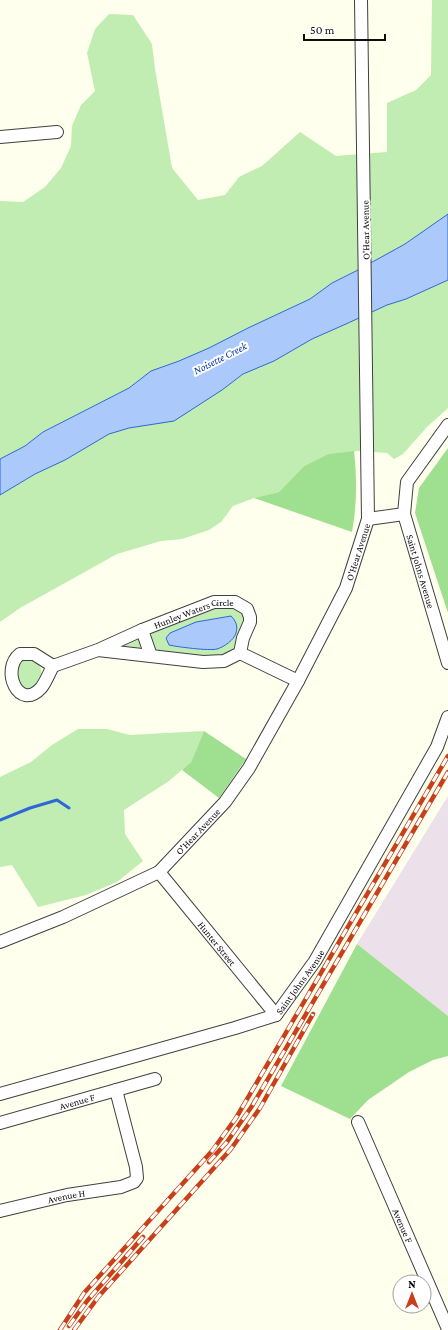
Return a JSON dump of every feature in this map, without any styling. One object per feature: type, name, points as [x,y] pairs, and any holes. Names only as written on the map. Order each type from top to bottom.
[{"type":"street","name":"O'Hear Avenue","points":[[0,942],[62,917],[159,872],[225,802],[249,768],[298,681],[346,588],[368,519],[361,0]]},
{"type":"street","points":[[0,137],[57,132]]},
{"type":"street","points":[[368,519],[404,514],[406,482],[448,424]]},
{"type":"street","name":"Saint Johns Avenue","points":[[404,514],[448,663]]},
{"type":"street","name":"Hunley Waters Circle","points":[[53,666],[98,650],[142,630],[214,602],[235,602],[246,609],[250,617],[250,622],[243,638],[240,653],[224,660],[203,662],[98,650]]},
{"type":"street","points":[[142,630],[151,656]]},
{"type":"street","points":[[240,653],[298,681]]},
{"type":"street","name":"Saint Johns Avenue","points":[[0,1094],[276,1015],[319,954],[437,746],[448,717]]},
{"type":"street","name":"Hunter Street","points":[[159,872],[276,1015]]},
{"type":"street","name":"Avenue F","points":[[0,1123],[155,1079]]},
{"type":"street","name":"Avenue H","points":[[0,1211],[67,1195],[120,1187],[134,1182],[137,1178],[136,1167],[116,1090]]},
{"type":"street","name":"Avenue F","points":[[358,1122],[448,1329]]},
{"type":"shaded area","points":[[448,796],[448,1016],[357,944]]},
{"type":"green space","points":[[432,0],[448,0],[448,214],[405,244],[332,283],[310,299],[209,348],[151,371],[129,388],[43,432],[25,446],[0,459],[0,201],[23,202],[45,187],[61,168],[71,146],[72,126],[81,105],[95,91],[87,53],[95,29],[109,14],[133,15],[152,44],[172,168],[198,200],[225,195],[239,177],[262,166],[300,132],[336,156],[387,152],[387,103],[416,90],[431,75]]},
{"type":"green space","points":[[448,280],[448,408],[427,427],[403,454],[394,459],[387,453],[358,451],[328,454],[304,466],[279,492],[254,498],[233,506],[221,522],[209,530],[182,539],[161,541],[117,554],[20,608],[0,622],[0,495],[35,474],[65,460],[109,434],[129,428],[147,425],[222,390],[243,374],[274,361],[312,339],[387,305],[406,299]]},
{"type":"green space","points":[[448,448],[448,613],[415,513],[419,488]]},
{"type":"green space","points":[[354,451],[356,492],[352,532],[254,498],[279,492],[304,466],[328,454]]},
{"type":"green space","points":[[230,605],[241,612],[246,625],[237,643],[230,652],[224,656],[205,658],[155,651],[150,639],[153,630],[207,608]]},
{"type":"green space","points":[[140,638],[140,647],[142,649],[140,650],[115,646]]},
{"type":"green space","points":[[21,659],[31,660],[40,666],[42,674],[41,680],[32,689],[23,689],[12,670]]},
{"type":"green space","points":[[78,729],[107,729],[130,735],[204,731],[191,762],[169,781],[124,810],[125,834],[143,861],[117,882],[86,895],[38,907],[12,865],[0,867],[0,777],[31,762],[52,745]]},
{"type":"green space","points":[[204,731],[246,759],[219,798],[182,770],[191,762]]},
{"type":"green space","points":[[357,944],[448,1016],[448,1056],[433,1060],[409,1072],[368,1100],[350,1119],[281,1086]]},
{"type":"water","name":"Noisette Creek","points":[[448,214],[448,280],[406,299],[387,305],[312,339],[274,361],[243,374],[222,390],[174,421],[129,428],[109,434],[65,460],[35,474],[0,495],[0,459],[25,446],[43,432],[129,388],[151,371],[209,348],[310,299],[332,283],[405,244]]},
{"type":"water","points":[[231,616],[237,626],[237,630],[235,636],[223,647],[217,649],[186,648],[169,645],[166,638],[170,633],[196,622]]},
{"type":"waterway","points":[[0,820],[30,808],[57,800],[69,808]]},
{"type":"railway","points":[[60,1330],[84,1293],[212,1151],[236,1118],[448,756]]},
{"type":"railway","points":[[209,1162],[227,1142],[252,1106],[448,772]]},
{"type":"railway","points":[[74,1330],[99,1296],[231,1149],[260,1108],[313,1014]]},
{"type":"railway","points":[[69,1326],[87,1301],[143,1237]]}]
